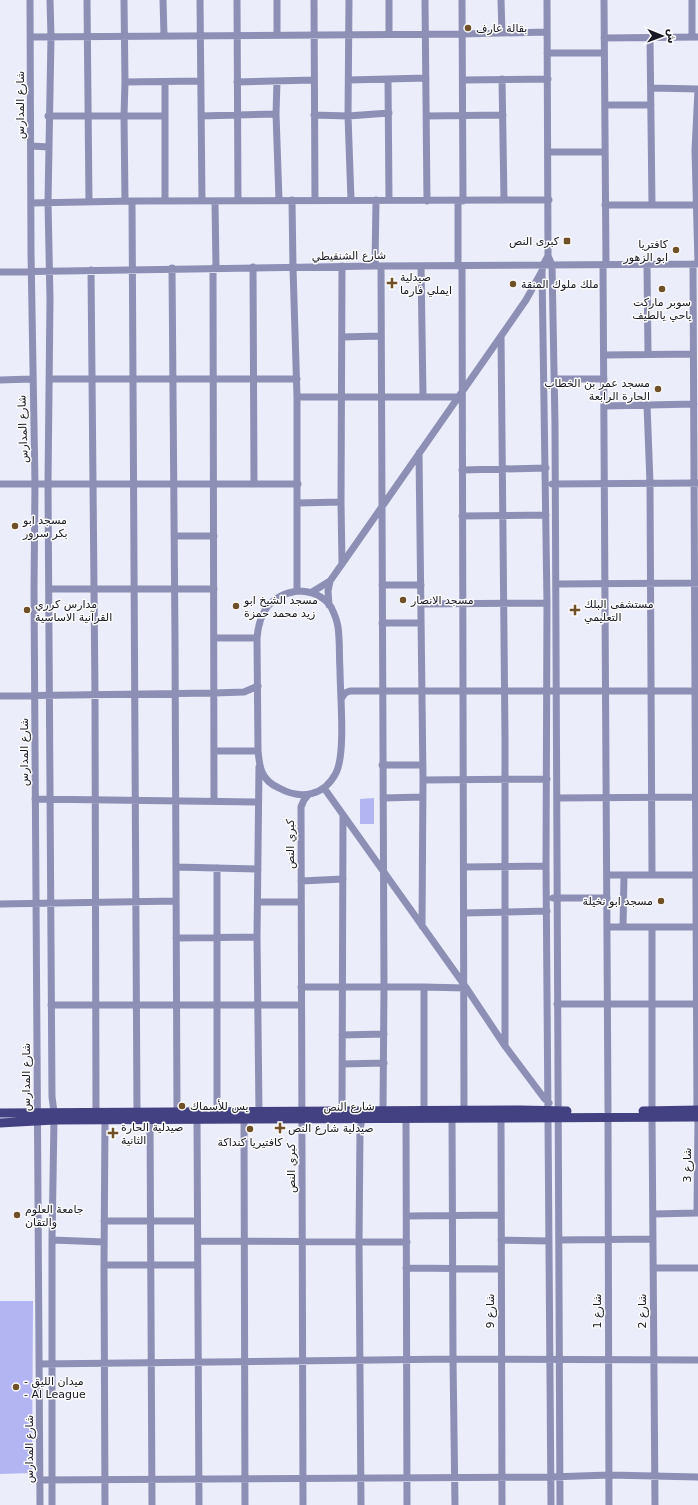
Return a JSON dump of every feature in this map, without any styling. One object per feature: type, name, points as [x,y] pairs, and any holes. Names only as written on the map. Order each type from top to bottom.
[{"type":"main road","name":"شارع النص","points":[[54,1116],[105,1120],[244,1120],[342,1111],[424,1110],[452,1114],[501,1117],[553,1110]]},
{"type":"main road","name":"شارع النص","points":[[0,1123],[37,1117],[96,1112],[259,1112],[362,1118],[406,1118],[452,1114],[464,1111],[553,1110],[608,1114],[652,1114],[698,1117]]},
{"type":"main road","name":"شارع النص","points":[[652,1114],[698,1110]]},
{"type":"main road","name":"شارع النص","points":[[0,1113],[37,1117]]},
{"type":"street","name":"شارع المدارس","points":[[30,0],[32,379],[35,483],[35,799],[40,1505]]},
{"type":"street","points":[[50,0],[51,37],[48,116],[50,379],[48,483],[50,903],[52,1097],[54,1116],[52,1240],[52,1505]]},
{"type":"street","points":[[87,0],[89,202]]},
{"type":"street","points":[[124,0],[124,116],[133,269],[137,1112]]},
{"type":"street","points":[[164,0],[164,35]]},
{"type":"street","points":[[200,0],[202,201]]},
{"type":"street","points":[[237,0],[238,201]]},
{"type":"street","points":[[277,0],[277,35]]},
{"type":"street","points":[[314,0],[315,200]]},
{"type":"street","points":[[349,0],[348,116],[351,200]]},
{"type":"street","points":[[389,0],[389,34]]},
{"type":"street","points":[[425,0],[427,201]]},
{"type":"street","points":[[462,0],[463,115],[460,266],[460,395],[463,604],[465,987],[464,1111]]},
{"type":"street","points":[[502,0],[502,33]]},
{"type":"street","points":[[312,592],[330,581],[381,509],[526,300],[548,256],[549,152],[547,0]]},
{"type":"street","name":"شارع 1","points":[[604,0],[606,205],[604,265],[604,484],[609,1505]]},
{"type":"street","points":[[604,38],[695,37],[692,0]]},
{"type":"street","points":[[31,37],[547,32]]},
{"type":"street","points":[[650,38],[652,205]]},
{"type":"street","points":[[547,53],[604,53]]},
{"type":"street","points":[[349,80],[426,78]]},
{"type":"street","points":[[388,79],[389,200]]},
{"type":"street","points":[[502,79],[504,200]]},
{"type":"street","points":[[463,80],[548,79]]},
{"type":"street","points":[[237,82],[314,80]]},
{"type":"street","points":[[125,82],[200,81]]},
{"type":"street","points":[[277,81],[276,114],[279,200]]},
{"type":"street","points":[[165,82],[165,201]]},
{"type":"street","points":[[651,88],[698,90],[696,150],[696,264],[693,354],[696,380],[694,404],[696,483],[696,927],[698,1110]]},
{"type":"street","points":[[605,105],[651,105]]},
{"type":"street","points":[[314,115],[348,116],[389,113]]},
{"type":"street","points":[[201,116],[276,114]]},
{"type":"street","points":[[427,116],[503,115]]},
{"type":"street","points":[[48,116],[165,116]]},
{"type":"street","points":[[31,146],[49,146]]},
{"type":"street","points":[[549,152],[605,152]]},
{"type":"street","points":[[31,203],[279,200],[549,200]]},
{"type":"street","points":[[292,200],[297,379],[297,591]]},
{"type":"street","points":[[376,200],[381,336],[382,764],[384,872],[383,1111]]},
{"type":"street","points":[[214,801],[215,201]]},
{"type":"street","points":[[606,205],[696,205]]},
{"type":"street","points":[[548,256],[552,265],[555,379],[557,898],[557,1004],[549,1241],[551,1505]]},
{"type":"street","points":[[647,264],[648,354]]},
{"type":"street","name":"شارع الشنقيطي","points":[[0,272],[342,266],[543,268],[552,265],[696,264]]},
{"type":"street","points":[[342,266],[342,564]]},
{"type":"street","points":[[421,266],[423,396]]},
{"type":"street","points":[[253,267],[254,484]]},
{"type":"street","points":[[172,268],[177,1112]]},
{"type":"street","points":[[543,268],[547,603],[546,866],[553,1110],[559,1240],[560,1505]]},
{"type":"street","points":[[91,270],[94,484],[96,1112]]},
{"type":"street","points":[[342,337],[381,336]]},
{"type":"street","points":[[501,336],[504,603],[505,1046]]},
{"type":"street","points":[[604,356],[693,354]]},
{"type":"street","points":[[0,380],[32,379]]},
{"type":"street","points":[[50,379],[297,379]]},
{"type":"street","points":[[555,379],[604,379]]},
{"type":"street","points":[[297,397],[460,395]]},
{"type":"street","points":[[604,406],[694,404]]},
{"type":"street","points":[[648,405],[650,483],[652,875]]},
{"type":"street","points":[[419,453],[423,780],[422,926]]},
{"type":"street","points":[[462,470],[546,468]]},
{"type":"street","points":[[546,484],[696,483]]},
{"type":"street","points":[[0,484],[298,484]]},
{"type":"street","points":[[298,503],[341,502]]},
{"type":"street","points":[[462,516],[546,515]]},
{"type":"street","points":[[174,536],[214,536]]},
{"type":"street","points":[[330,581],[328,591],[330,605],[335,616],[338,629],[341,699],[340,762],[332,779],[324,788],[308,795],[293,794],[267,780],[262,772],[259,758],[257,638],[260,621],[268,606],[274,600],[282,595],[297,591],[312,592],[330,605]]},
{"type":"street","points":[[556,584],[696,583]]},
{"type":"street","points":[[382,585],[421,585]]},
{"type":"street","points":[[49,589],[214,588]]},
{"type":"street","points":[[421,604],[547,603]]},
{"type":"street","points":[[382,623],[421,623]]},
{"type":"street","points":[[214,638],[257,638]]},
{"type":"street","points":[[340,682],[356,692]]},
{"type":"street","points":[[0,696],[244,692],[258,686]]},
{"type":"street","points":[[341,699],[348,692],[697,691]]},
{"type":"street","points":[[244,692],[258,699]]},
{"type":"street","points":[[214,751],[258,751]]},
{"type":"street","points":[[259,758],[257,938],[259,1112]]},
{"type":"street","points":[[382,764],[422,765]]},
{"type":"street","points":[[423,780],[547,780]]},
{"type":"street","points":[[324,788],[505,1046],[553,1110]]},
{"type":"street","points":[[293,794],[301,807],[308,795]]},
{"type":"street","points":[[383,798],[423,797]]},
{"type":"street","points":[[556,798],[697,797]]},
{"type":"street","points":[[35,799],[258,802]]},
{"type":"street","name":"كبري النص","points":[[301,807],[303,1505]]},
{"type":"street","points":[[342,1111],[343,816]]},
{"type":"street","points":[[464,867],[546,866]]},
{"type":"street","points":[[176,867],[258,869]]},
{"type":"street","points":[[217,868],[217,1112]]},
{"type":"street","points":[[607,875],[696,875]]},
{"type":"street","points":[[623,927],[624,875]]},
{"type":"street","points":[[301,881],[343,879]]},
{"type":"street","points":[[547,898],[607,898]]},
{"type":"street","points":[[0,904],[176,901]]},
{"type":"street","points":[[258,902],[301,902]]},
{"type":"street","points":[[464,913],[547,911]]},
{"type":"street","points":[[607,927],[696,927]]},
{"type":"street","name":"شارع 2","points":[[652,927],[653,1360],[655,1505]]},
{"type":"street","points":[[176,938],[257,938]]},
{"type":"street","points":[[301,987],[465,987]]},
{"type":"street","points":[[424,987],[424,1110]]},
{"type":"street","points":[[557,1004],[697,1004]]},
{"type":"street","points":[[51,1006],[301,1005]]},
{"type":"street","points":[[342,1035],[384,1034]]},
{"type":"street","points":[[342,1064],[384,1063]]},
{"type":"street","points":[[452,1114],[455,1505]]},
{"type":"street","name":"شارع 9","points":[[501,1117],[502,1505]]},
{"type":"street","name":"شارع 3","points":[[698,1117],[698,1213]]},
{"type":"street","points":[[361,1505],[359,1242],[360,1130],[362,1118]]},
{"type":"street","points":[[406,1118],[407,1505]]},
{"type":"street","points":[[197,1119],[199,1505]]},
{"type":"street","points":[[105,1120],[105,1505]]},
{"type":"street","points":[[150,1120],[152,1505]]},
{"type":"street","points":[[244,1120],[245,1505]]},
{"type":"street","points":[[653,1214],[698,1213]]},
{"type":"street","points":[[407,1216],[501,1215]]},
{"type":"street","points":[[104,1221],[198,1221]]},
{"type":"street","points":[[559,1240],[653,1239]]},
{"type":"street","points":[[52,1240],[104,1242]]},
{"type":"street","points":[[501,1240],[549,1241]]},
{"type":"street","points":[[198,1241],[406,1242]]},
{"type":"street","points":[[104,1265],[197,1265]]},
{"type":"street","points":[[406,1268],[501,1269]]},
{"type":"street","points":[[653,1268],[698,1268]]},
{"type":"street","points":[[39,1364],[302,1360],[698,1360]]},
{"type":"street","points":[[40,1480],[455,1478],[609,1475],[698,1477]]},
{"type":"shaded area","points":[[374,798],[374,824],[360,824],[360,799]]},
{"type":"shaded area","name":"- ميدان الليق - Al League","points":[[0,1301],[33,1301],[32,1473],[0,1474]]},
{"type":"place","name":"بقالة عارف","points":[[468,28]]},
{"type":"place","name":"كبرى النص","points":[[567,241]]},
{"type":"place","name":"كافتريا ابو الزهور","points":[[676,250]]},
{"type":"place","name":"صيدلية ايملي فارما","points":[[392,283]]},
{"type":"place","name":"ملك ملوك المنقة","points":[[513,284]]},
{"type":"place","name":"سوبر ماركت ياحي يالطيف","points":[[662,289]]},
{"type":"place","name":"مسجد عمر بن الخطاب الحارة الرابعة","points":[[658,389]]},
{"type":"place","name":"مسجد ابو بكر سرور","points":[[15,526]]},
{"type":"place","name":"مسجد الانصار","points":[[403,600]]},
{"type":"place","name":"مسجد الشيخ ابو زيد محمد حمزة","points":[[236,606]]},
{"type":"place","name":"مدارس كرري القرآنية الاساسية","points":[[27,610]]},
{"type":"place","name":"مستشفى البلك التعليمي","points":[[575,610]]},
{"type":"place","name":"مسجد ابو نخيلة","points":[[661,901]]},
{"type":"place","name":"يس للأسماك","points":[[182,1106]]},
{"type":"place","name":"صيدلية شارع النص","points":[[280,1128]]},
{"type":"place","name":"كافتيريا كنداكة","points":[[250,1129]]},
{"type":"place","name":"صيدلية الحارة الثانية","points":[[113,1133]]},
{"type":"place","name":"جامعة العلوم والتقان","points":[[17,1215]]},
{"type":"place","name":"- ميدان الليق - Al League","points":[[16,1387]]}]
